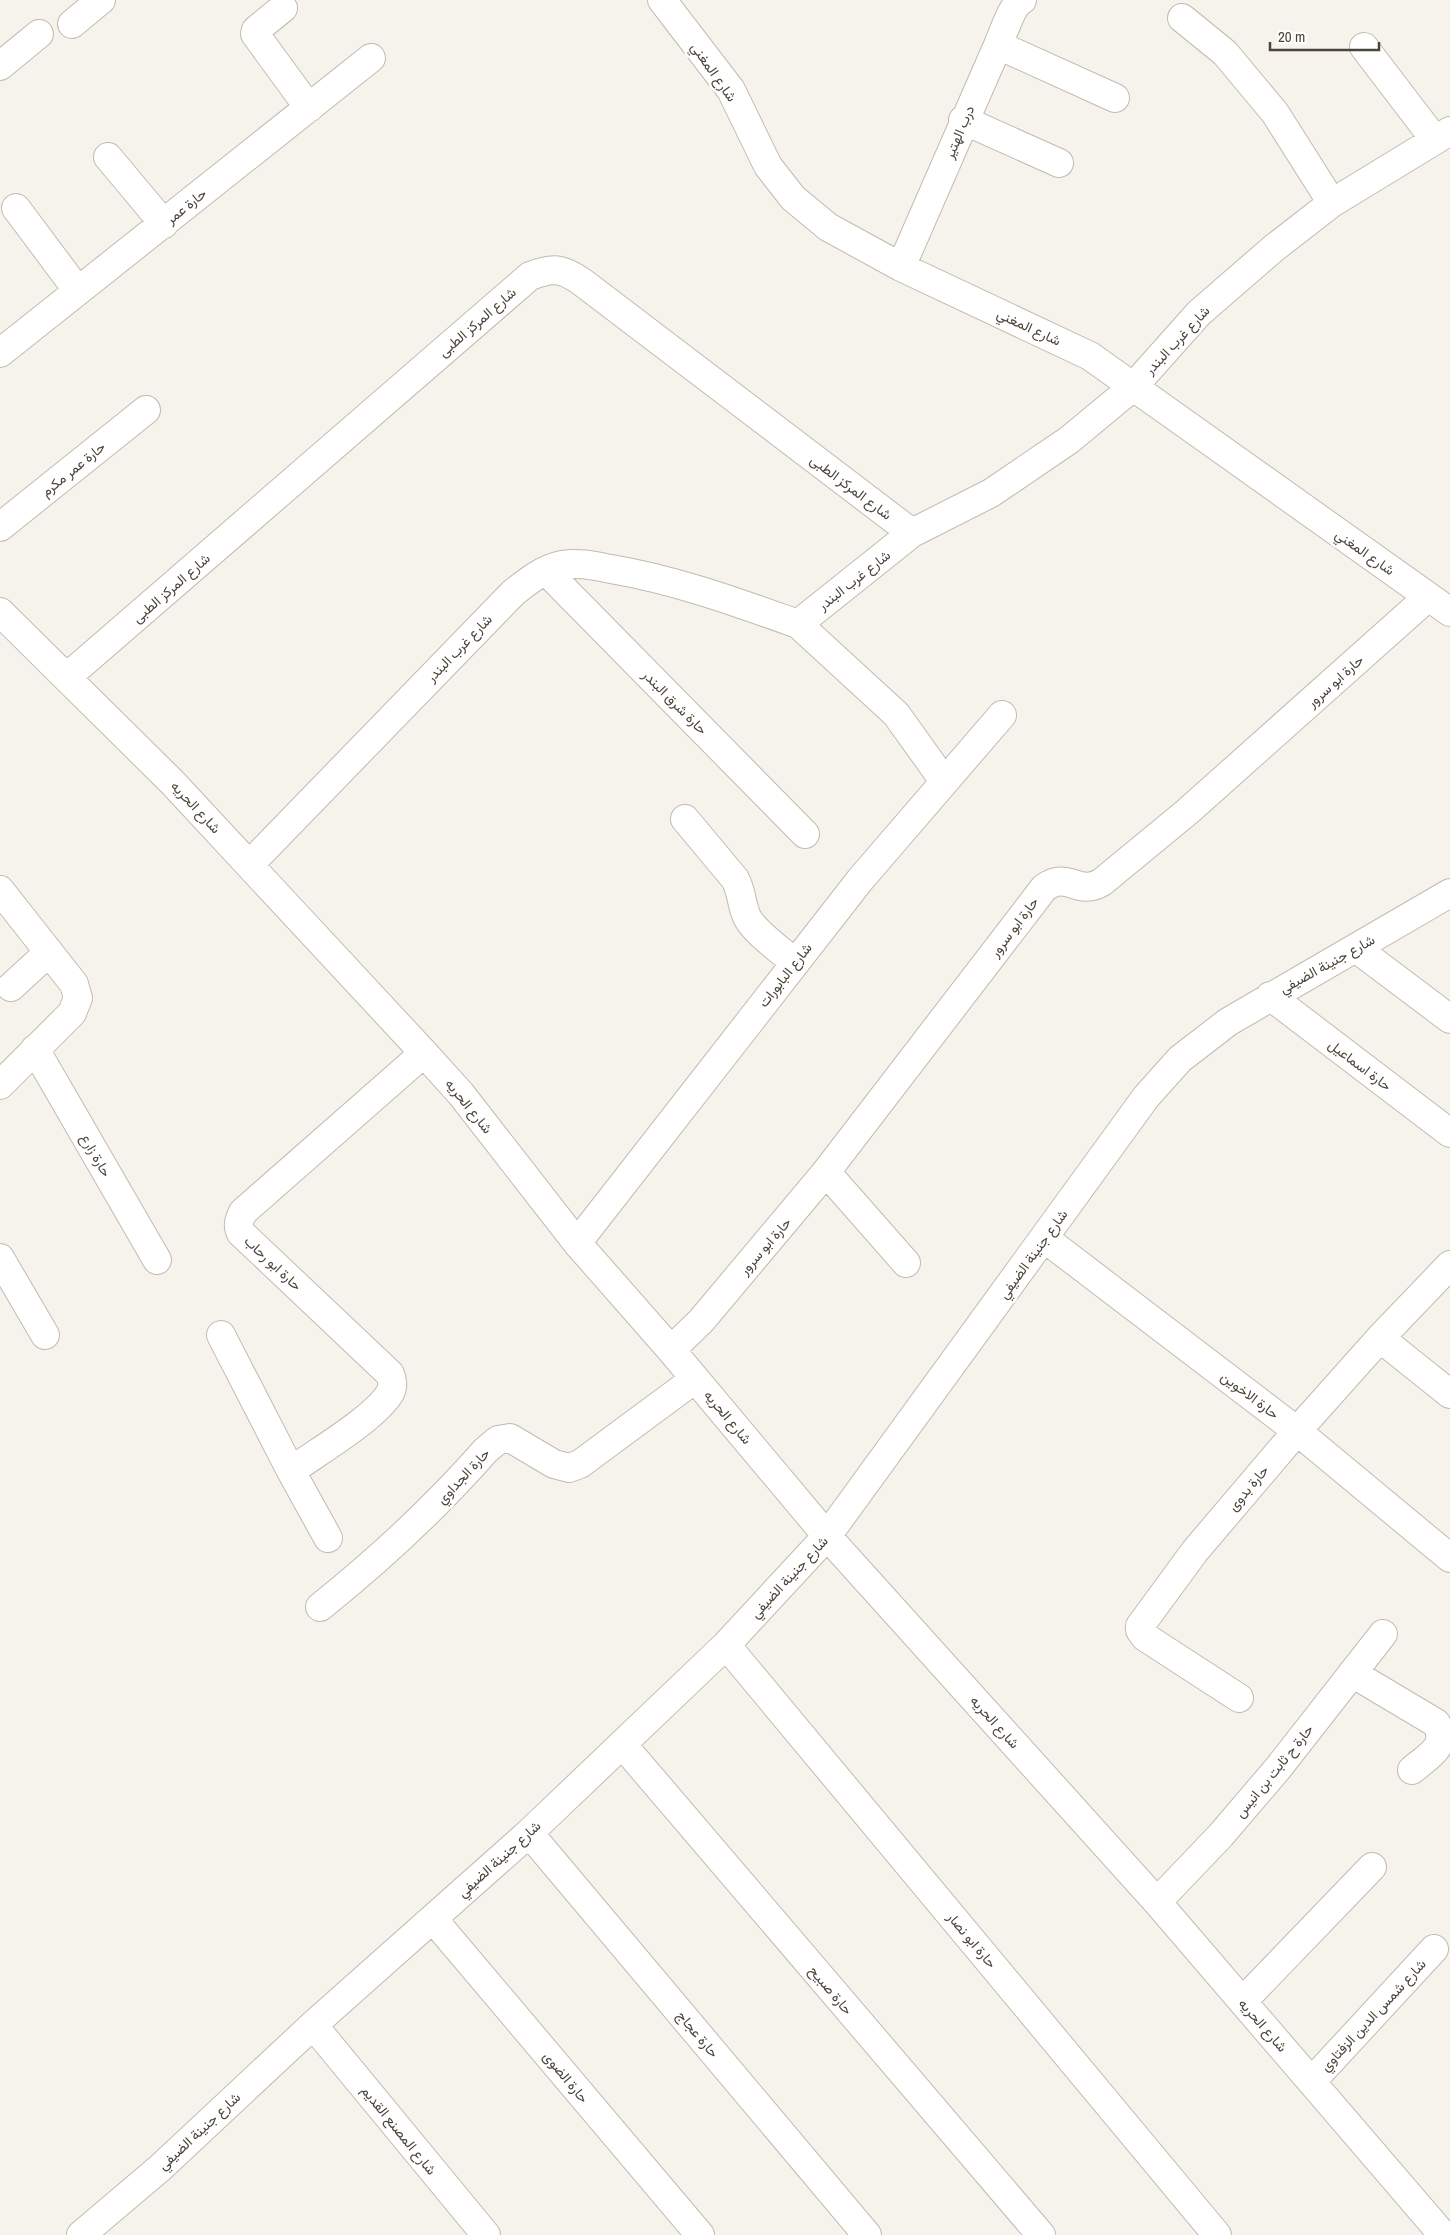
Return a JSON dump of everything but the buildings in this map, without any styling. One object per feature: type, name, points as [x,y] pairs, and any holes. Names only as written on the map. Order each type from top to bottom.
[{"type":"street","points":[[72,24],[101,0]]},
{"type":"street","name":"شارع المغني","points":[[662,0],[731,90],[768,166],[793,198],[828,227],[901,268],[1090,356],[1450,612]]},
{"type":"street","name":"درب الهتير","points":[[901,268],[963,120],[1015,7],[1022,0]]},
{"type":"street","points":[[283,8],[256,30],[256,34],[309,108]]},
{"type":"street","points":[[1182,18],[1225,54],[1274,112],[1332,203]]},
{"type":"street","points":[[0,66],[39,34]]},
{"type":"street","points":[[998,45],[1115,98]]},
{"type":"street","points":[[1364,47],[1443,135]]},
{"type":"street","name":"حارة عمر","points":[[0,353],[371,58]]},
{"type":"street","points":[[963,120],[1059,163]]},
{"type":"street","name":"شارع غرب البندر","points":[[250,864],[513,593],[534,577],[563,565],[585,564],[640,573],[707,592],[798,624],[912,533],[991,493],[1069,440],[1133,387],[1199,313],[1274,248],[1332,203],[1443,135]]},
{"type":"street","points":[[108,157],[164,224]]},
{"type":"street","points":[[16,208],[78,291]]},
{"type":"street","name":"شارع المركز الطبى","points":[[68,677],[530,276],[548,269],[567,271],[912,533]]},
{"type":"street","name":"حارة عمر مكرم","points":[[0,527],[146,410]]},
{"type":"street","name":"حارة شرق البندر","points":[[546,571],[805,834]]},
{"type":"street","name":"حارة ابو سرور","points":[[671,1350],[707,1314],[826,1172],[1044,888],[1049,884],[1063,881],[1087,888],[1094,887],[1102,882],[1186,812],[1428,597]]},
{"type":"street","name":"شارع الحريه","points":[[0,612],[68,677],[172,782],[250,864],[461,1094],[577,1243],[695,1378],[828,1536],[1157,1902],[1443,2235]]},
{"type":"street","points":[[798,624],[896,714],[944,780]]},
{"type":"street","name":"شارع البابورات","points":[[577,1243],[860,880],[944,780],[1002,715]]},
{"type":"street","points":[[685,819],[735,879],[740,887],[744,910],[751,923],[795,963]]},
{"type":"street","name":"شارع جنينة الضيفي","points":[[81,2235],[160,2168],[313,2025],[529,1832],[726,1645],[828,1536],[1146,1097],[1180,1059],[1228,1022],[1270,996],[1357,949],[1450,893]]},
{"type":"street","points":[[0,1085],[72,1013],[78,998],[74,984],[49,952],[4,904]]},
{"type":"street","points":[[1357,949],[1450,1019]]},
{"type":"street","points":[[11,987],[49,952]]},
{"type":"street","name":"حارة اسماعيل","points":[[1270,996],[1450,1133]]},
{"type":"street","name":"حارة زارع","points":[[35,1049],[157,1260]]},
{"type":"street","name":"حارة ابو رحاب","points":[[291,1471],[370,1415],[390,1393],[392,1380],[390,1374],[241,1233],[239,1220],[243,1212],[424,1053]]},
{"type":"street","points":[[826,1172],[906,1263]]},
{"type":"street","name":"حارة الاخوين","points":[[1044,1238],[1297,1431],[1450,1558]]},
{"type":"street","points":[[0,1258],[45,1335]]},
{"type":"street","name":"حارة بدوى","points":[[1239,1698],[1145,1637],[1140,1630],[1140,1626],[1195,1551],[1297,1431],[1380,1338],[1450,1265]]},
{"type":"street","points":[[221,1334],[291,1471],[328,1538]]},
{"type":"street","points":[[1380,1338],[1450,1394]]},
{"type":"street","name":"حارة الجداوي","points":[[320,1607],[372,1565],[415,1526],[486,1450],[498,1440],[510,1438],[554,1464],[569,1468],[588,1458],[695,1378]]},
{"type":"street","name":"حارة ح ثابت بن انيس","points":[[1157,1902],[1228,1827],[1279,1767],[1383,1634]]},
{"type":"street","name":"حارة ابو نصار","points":[[726,1645],[1217,2235]]},
{"type":"street","points":[[1352,1673],[1436,1723],[1441,1729],[1442,1743],[1412,1770]]},
{"type":"street","name":"حارة صبيح","points":[[622,1744],[1041,2235]]},
{"type":"street","name":"حارة عجاج","points":[[529,1832],[867,2235]]},
{"type":"street","points":[[1243,2001],[1372,1868]]},
{"type":"street","name":"حارة الضوى","points":[[432,1919],[700,2235]]},
{"type":"street","name":"شارع شمس الدين الزفتاوي","points":[[1312,2081],[1434,1949]]},
{"type":"street","name":"شارع المصنع القديم","points":[[313,2025],[486,2235]]}]
